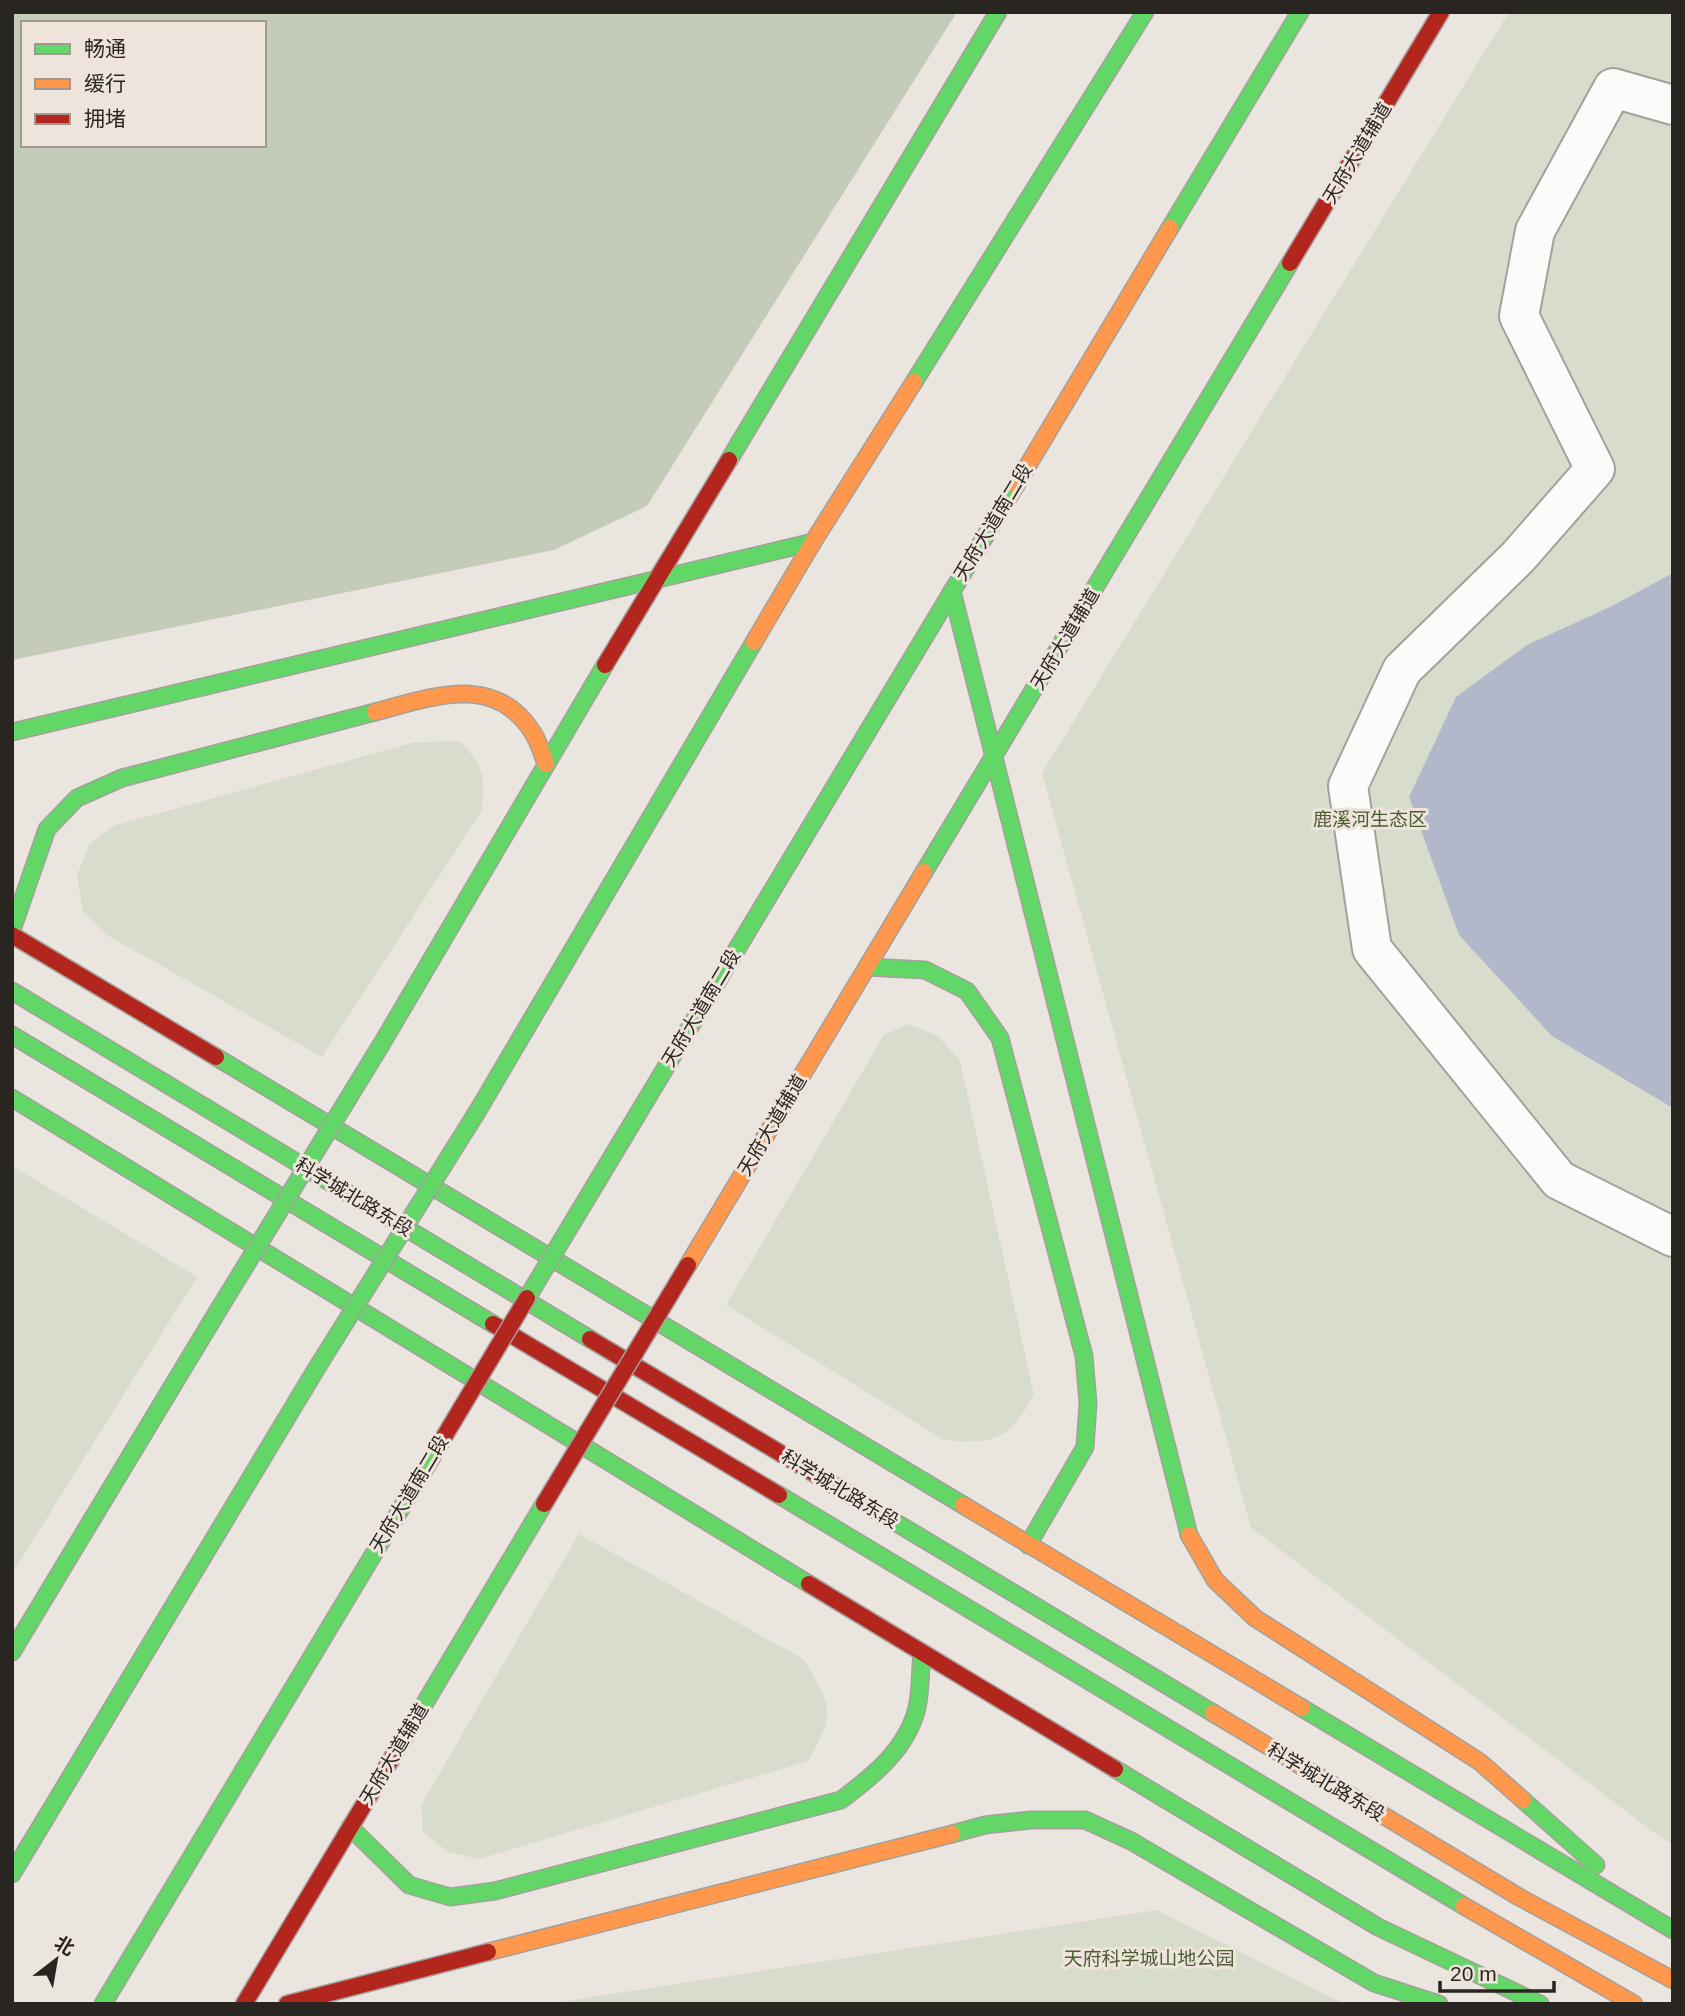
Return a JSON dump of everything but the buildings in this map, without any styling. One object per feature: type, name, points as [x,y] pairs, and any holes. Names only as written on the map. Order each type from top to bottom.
[{"type":"main road","points":[[12,1652],[381,1045],[546,764],[998,12]]},
{"type":"main road","points":[[12,1874],[318,1366],[477,1112],[813,542],[1145,12]]},
{"type":"main road","name":"天府大道南二段","points":[[103,2004],[1300,12]]},
{"type":"main road","name":"天府大道辅道","points":[[244,2004],[1441,12]]},
{"type":"main road","points":[[12,732],[813,542]]},
{"type":"main road","points":[[952,591],[1190,1537],[1215,1580],[1255,1618],[1480,1762],[1666,1926]]},
{"type":"main road","points":[[546,764],[534,734],[511,706],[480,693],[434,696],[122,778],[77,798],[47,829],[12,933],[1666,1926]]},
{"type":"main road","points":[[867,967],[925,970],[967,991],[1000,1038],[1084,1356],[1088,1403],[1084,1447],[1028,1545]]},
{"type":"main road","name":"科学城北路东段","points":[[12,991],[1518,1897],[1673,1980]]},
{"type":"main road","name":"科学城北路东段","points":[[12,1035],[1497,1926],[1634,2004]]},
{"type":"main road","points":[[12,1098],[922,1653],[1378,1927],[1540,2004]]},
{"type":"main road","points":[[350,1827],[409,1885],[450,1897],[495,1891],[841,1800],[876,1776],[901,1743],[916,1713],[922,1653]]},
{"type":"main road","points":[[287,2004],[985,1825],[1031,1820],[1085,1820],[1131,1841],[1374,1983],[1439,2004]]},
{"type":"street","points":[[1673,105],[1613,88],[1535,231],[1519,316],[1595,469],[1518,557],[1402,670],[1348,786],[1372,949],[1559,1180],[1673,1237]]},
{"type":"green space","points":[[12,12],[957,12],[647,506],[554,550],[12,660]]},
{"type":"green space","name":"鹿溪河生态区","points":[[1509,12],[1673,12],[1673,1844],[1660,1837],[1251,1528],[1042,773]]},
{"type":"green space","points":[[459,741],[474,757],[481,771],[482,810],[322,1057],[107,935],[83,912],[77,875],[89,845],[113,826],[415,742]]},
{"type":"green space","points":[[909,1024],[938,1036],[960,1061],[1034,1395],[1007,1431],[988,1440],[944,1440],[726,1305],[884,1035]]},
{"type":"green space","points":[[12,1166],[197,1277],[12,1574]]},
{"type":"green space","points":[[579,1534],[803,1659],[825,1699],[827,1709],[823,1731],[808,1761],[479,1859],[448,1852],[423,1832],[421,1805]]},
{"type":"green space","name":"天府科学城山地公园","points":[[1157,1910],[1345,2004],[546,2004]]},
{"type":"water","points":[[1673,573],[1673,1108],[1552,1036],[1459,935],[1409,797],[1456,697],[1527,645],[1612,606]]},
{"type":"traffic: fast","points":[[729,460],[998,12]]},
{"type":"traffic: fast","points":[[914,382],[1145,12]]},
{"type":"traffic: fast","points":[[1170,228],[1300,12]]},
{"type":"traffic: fast","points":[[924,872],[1290,263]]},
{"type":"traffic: fast","points":[[586,1200],[1016,485]]},
{"type":"traffic: fast","points":[[658,579],[813,542]]},
{"type":"traffic: fast","points":[[12,732],[658,579]]},
{"type":"traffic: fast","points":[[952,591],[994,757]]},
{"type":"traffic: fast","points":[[477,1112],[754,642]]},
{"type":"traffic: fast","points":[[381,1045],[605,665]]},
{"type":"traffic: fast","points":[[12,930],[47,829],[77,798],[122,778],[375,712]]},
{"type":"traffic: fast","points":[[994,757],[1189,1535]]},
{"type":"traffic: fast","points":[[867,967],[925,970],[967,991],[1000,1038],[1084,1356],[1088,1403],[1085,1447],[1028,1545]]},
{"type":"traffic: fast","points":[[12,991],[590,1339]]},
{"type":"traffic: fast","points":[[12,1035],[493,1324]]},
{"type":"traffic: fast","points":[[219,1309],[381,1045]]},
{"type":"traffic: fast","points":[[216,1057],[963,1505]]},
{"type":"traffic: fast","points":[[12,1098],[809,1584]]},
{"type":"traffic: fast","points":[[318,1366],[477,1112]]},
{"type":"traffic: fast","points":[[527,1298],[586,1200]]},
{"type":"traffic: fast","points":[[12,1652],[219,1309]]},
{"type":"traffic: fast","points":[[12,1874],[318,1366]]},
{"type":"traffic: fast","points":[[103,2004],[441,1442]]},
{"type":"traffic: fast","points":[[815,1474],[1213,1713]]},
{"type":"traffic: fast","points":[[779,1495],[1464,1906]]},
{"type":"traffic: fast","points":[[395,1753],[544,1504]]},
{"type":"traffic: fast","points":[[350,1827],[409,1885],[450,1897],[495,1891],[841,1800],[876,1771],[897,1749],[905,1736],[917,1708],[922,1653]]},
{"type":"traffic: fast","points":[[1302,1708],[1673,1930]]},
{"type":"traffic: fast","points":[[1115,1769],[1378,1927],[1540,2004]]},
{"type":"traffic: fast","points":[[1523,1800],[1596,1865]]},
{"type":"traffic: fast","points":[[952,1834],[985,1825],[1031,1820],[1085,1820],[1131,1841],[1374,1983],[1439,2004]]},
{"type":"traffic: slow","points":[[1016,485],[1170,228]]},
{"type":"traffic: slow","points":[[754,642],[813,542],[914,382]]},
{"type":"traffic: slow","points":[[375,712],[440,696],[481,696],[500,702],[518,714],[535,737],[546,764]]},
{"type":"traffic: slow","points":[[688,1265],[924,872]]},
{"type":"traffic: slow","points":[[963,1505],[1302,1708]]},
{"type":"traffic: slow","points":[[1189,1535],[1215,1580],[1255,1618],[1480,1762],[1523,1800]]},
{"type":"traffic: slow","points":[[1213,1713],[1519,1897],[1673,1980]]},
{"type":"traffic: slow","points":[[488,1952],[952,1834]]},
{"type":"traffic: slow","points":[[1464,1906],[1634,2004]]},
{"type":"traffic: jam","points":[[1290,263],[1441,12]]},
{"type":"traffic: jam","points":[[605,665],[729,460]]},
{"type":"traffic: jam","points":[[12,935],[216,1057]]},
{"type":"traffic: jam","points":[[544,1504],[688,1265]]},
{"type":"traffic: jam","points":[[441,1442],[527,1298]]},
{"type":"traffic: jam","points":[[493,1324],[779,1495]]},
{"type":"traffic: jam","points":[[590,1339],[815,1474]]},
{"type":"traffic: jam","points":[[809,1584],[1115,1769]]},
{"type":"traffic: jam","points":[[244,2004],[395,1753]]},
{"type":"traffic: jam","points":[[287,2004],[488,1952]]}]
